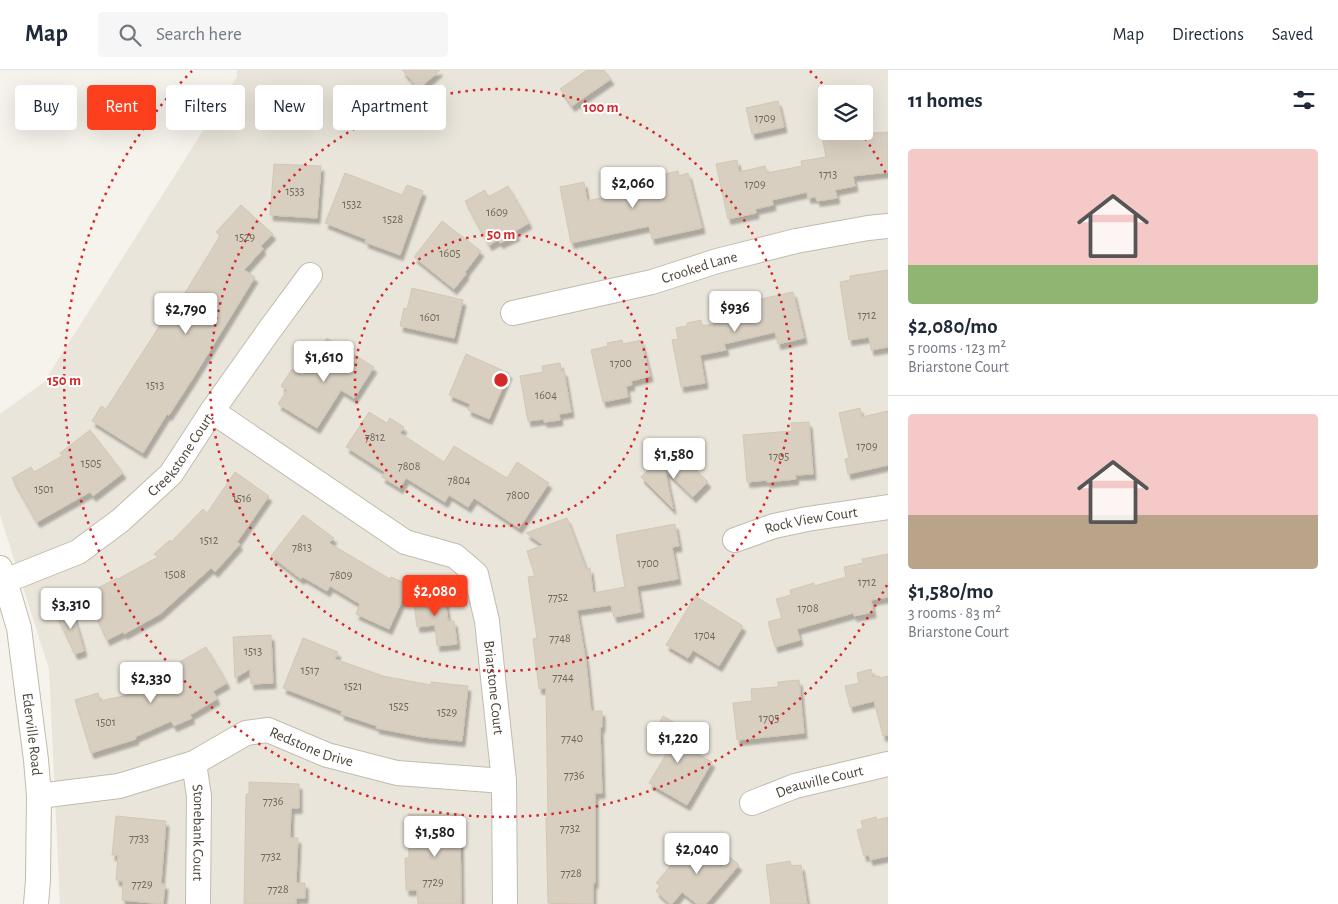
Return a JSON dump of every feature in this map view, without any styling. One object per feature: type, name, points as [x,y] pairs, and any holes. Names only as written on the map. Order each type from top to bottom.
[{"type":"street","name":"Crooked Lane","points":[[513,313],[652,282],[717,261],[796,241],[888,226]]},
{"type":"street","name":"Creekstone Court","points":[[3,574],[78,552],[122,520],[171,474],[212,411],[310,275]]},
{"type":"street","name":"Briarstone Court","points":[[212,411],[405,542],[455,556],[476,574],[487,621],[504,780],[505,904]]},
{"type":"street","name":"Rock View Court","points":[[735,540],[774,526],[888,507]]},
{"type":"street","name":"Ederville Road","points":[[3,574],[19,628],[36,760],[39,796],[36,904]]},
{"type":"street","name":"Redstone Drive","points":[[39,796],[119,786],[194,763],[246,733],[268,730],[327,755],[397,773],[504,780]]},
{"type":"street","name":"Stonebank Court","points":[[194,763],[199,796],[198,904]]},
{"type":"street","name":"Deauville Court","points":[[752,803],[795,786],[888,764]]},
{"type":"shaded area","points":[[237,70],[888,70],[888,904],[60,904],[49,669],[0,515],[0,414],[44,382],[203,130],[245,130],[245,85],[232,85],[237,77]]},
{"type":"building","points":[[402,70],[440,70],[423,85],[415,85]]},
{"type":"building","points":[[587,70],[604,70],[611,79],[572,106],[560,89]]},
{"type":"building","points":[[778,101],[784,127],[752,134],[746,108]]},
{"type":"building","points":[[888,132],[888,172],[853,176],[855,186],[835,190],[837,198],[817,201],[816,197],[808,198],[807,192],[772,200],[773,205],[755,209],[756,213],[728,219],[716,164],[737,160],[739,172],[765,166],[767,173],[802,166],[801,161],[826,157],[823,140],[873,140],[873,133]]},
{"type":"building","points":[[274,164],[321,166],[317,218],[270,215]]},
{"type":"building","points":[[678,171],[679,176],[688,173],[702,228],[652,239],[649,226],[571,243],[560,187],[584,182],[587,201],[640,190],[637,181]]},
{"type":"building","points":[[345,173],[402,195],[407,185],[423,191],[400,255],[365,242],[366,239],[325,223]]},
{"type":"building","points":[[508,186],[529,223],[515,231],[517,235],[500,243],[498,240],[489,245],[465,201],[485,190],[488,197]]},
{"type":"building","points":[[241,205],[273,234],[261,246],[263,249],[244,270],[255,277],[193,378],[169,415],[167,414],[143,453],[92,421],[101,406],[106,409],[177,299],[180,301],[220,236],[216,232]]},
{"type":"building","points":[[442,221],[481,251],[454,289],[414,257]]},
{"type":"building","points":[[888,270],[888,347],[871,350],[869,337],[849,340],[840,282],[850,280],[850,276]]},
{"type":"building","points":[[412,288],[463,300],[454,338],[400,326],[404,308],[407,309]]},
{"type":"building","points":[[793,292],[804,338],[778,344],[775,332],[724,344],[726,350],[700,355],[705,383],[681,387],[672,340],[678,339],[676,328],[701,320],[702,326],[737,320],[733,303]]},
{"type":"building","points":[[327,338],[374,367],[354,398],[341,390],[317,428],[278,404],[287,390],[281,386],[292,369],[303,376]]},
{"type":"building","points":[[622,340],[623,344],[641,340],[650,376],[631,381],[632,385],[626,386],[628,397],[603,402],[591,350],[608,346],[607,343]]},
{"type":"building","points":[[466,354],[509,373],[489,419],[468,410],[470,404],[449,395]]},
{"type":"building","points":[[560,363],[561,371],[564,371],[571,412],[559,414],[560,420],[528,421],[520,376],[543,372],[542,366]]},
{"type":"building","points":[[860,408],[862,417],[888,411],[888,465],[848,474],[845,459],[849,458],[839,413]]},
{"type":"building","points":[[369,412],[387,423],[390,418],[404,427],[400,433],[444,462],[454,446],[507,478],[517,462],[549,483],[519,528],[474,498],[468,507],[449,495],[445,502],[406,478],[400,488],[382,477],[385,472],[346,447]]},
{"type":"building","points":[[809,422],[813,474],[795,475],[796,479],[747,482],[743,435],[792,431],[791,423]]},
{"type":"building","points":[[90,430],[123,473],[93,496],[90,492],[37,522],[12,478],[31,467],[34,472],[62,456],[60,453]]},
{"type":"building","points":[[663,456],[665,470],[673,509],[641,477]]},
{"type":"building","points":[[690,464],[708,482],[693,497],[665,470]]},
{"type":"building","points":[[235,472],[269,496],[237,542],[240,544],[215,572],[211,568],[160,614],[124,634],[123,632],[107,640],[86,594],[158,557],[154,554],[170,540],[171,542],[203,509],[207,513]]},
{"type":"building","points":[[303,515],[334,538],[329,543],[390,579],[391,577],[409,585],[389,629],[356,614],[360,604],[330,586],[327,591],[303,577],[301,579],[271,556]]},
{"type":"building","points":[[567,518],[586,569],[590,568],[593,593],[625,587],[616,535],[675,524],[679,546],[672,547],[678,579],[637,586],[641,612],[614,617],[611,605],[577,610],[586,662],[591,711],[602,711],[602,727],[600,727],[602,793],[595,793],[595,883],[593,883],[593,904],[548,903],[546,688],[539,689],[533,639],[537,638],[528,577],[535,576],[527,551],[543,545],[526,533]]},
{"type":"building","points":[[888,554],[888,597],[871,600],[873,612],[854,616],[853,613],[797,629],[800,640],[775,647],[768,622],[782,618],[776,599],[791,595],[790,590],[814,583],[814,586],[846,577],[844,567],[863,563],[862,559]]},
{"type":"building","points":[[444,592],[448,621],[454,621],[457,644],[437,646],[435,625],[417,627],[413,595]]},
{"type":"building","points":[[695,596],[743,626],[719,666],[693,650],[688,658],[666,645]]},
{"type":"building","points":[[71,607],[84,651],[75,654],[56,614]]},
{"type":"building","points":[[271,635],[273,683],[251,684],[250,669],[235,678],[233,637]]},
{"type":"building","points":[[303,638],[338,652],[335,659],[383,676],[431,685],[431,682],[468,686],[462,741],[423,737],[376,728],[377,726],[341,714],[342,711],[283,688]]},
{"type":"building","points":[[206,647],[227,683],[213,691],[217,699],[190,715],[192,718],[174,726],[171,721],[135,737],[136,739],[91,753],[75,700],[98,693],[100,701],[141,692],[141,694],[180,676],[174,665]]},
{"type":"building","points":[[871,669],[873,677],[888,676],[888,735],[883,736],[874,701],[850,707],[845,686],[859,683],[857,673]]},
{"type":"building","points":[[799,680],[804,733],[737,740],[733,703],[752,701],[751,689],[778,687],[778,682]]},
{"type":"building","points":[[663,716],[684,728],[681,735],[695,743],[682,745],[712,762],[687,805],[649,783],[671,746],[652,736]]},
{"type":"building","points":[[249,782],[299,784],[299,808],[291,808],[290,838],[298,838],[296,883],[305,883],[305,898],[296,898],[296,904],[244,904],[246,794],[249,794]]},
{"type":"building","points":[[408,814],[460,814],[461,904],[418,904],[417,890],[406,890],[405,858],[409,858]]},
{"type":"building","points":[[116,816],[166,821],[161,884],[165,884],[163,904],[122,900],[123,881],[116,880],[118,855],[112,855]]},
{"type":"building","points":[[876,817],[877,820],[888,817],[888,856],[870,860],[869,855],[864,856],[857,830],[863,828],[861,821]]},
{"type":"building","points":[[700,839],[710,847],[713,843],[739,865],[706,904],[697,904],[682,892],[670,904],[656,891],[660,886],[656,883],[672,864],[676,867]]},
{"type":"building","points":[[790,861],[791,866],[801,865],[807,904],[771,904],[766,865]]}]
